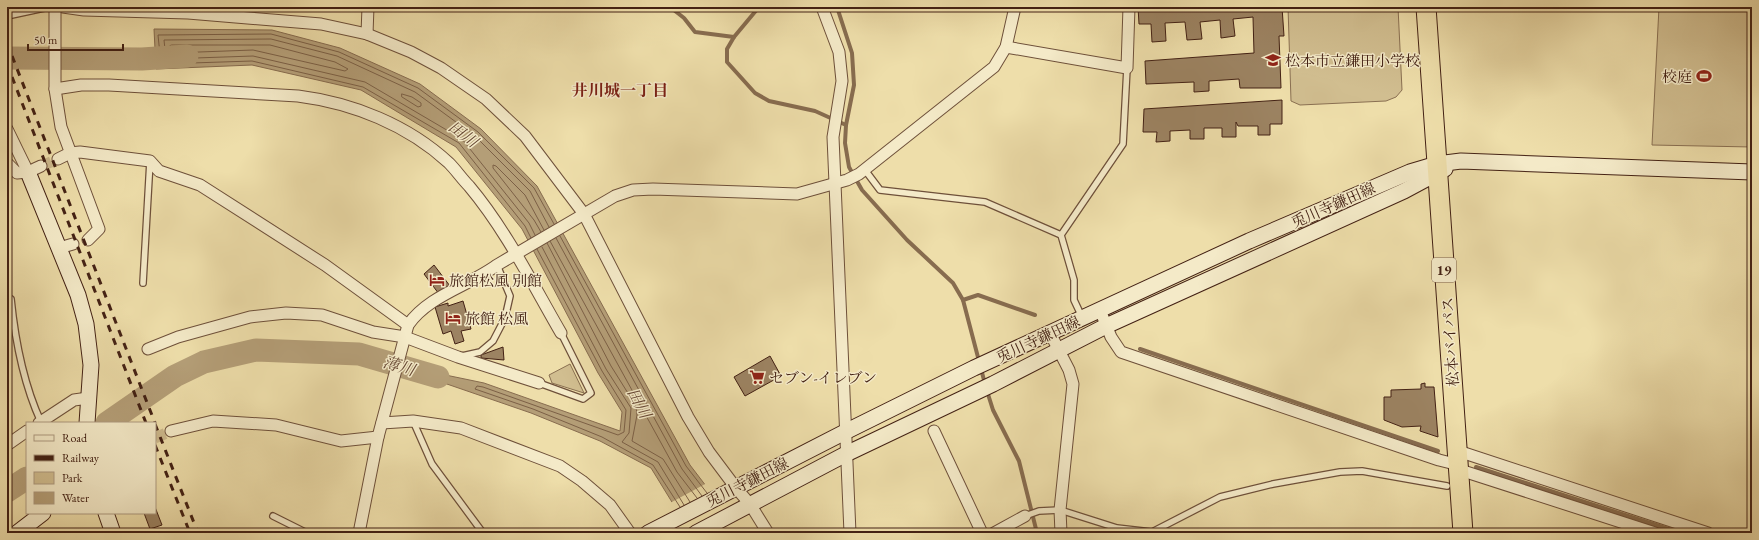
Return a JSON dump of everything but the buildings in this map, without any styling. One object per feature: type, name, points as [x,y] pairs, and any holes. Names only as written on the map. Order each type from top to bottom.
[{"type":"highway","name":"松本バイパス","points":[[1426,7],[1463,533]]},
{"type":"main road","points":[[1437,168],[1460,161],[1752,172]]},
{"type":"main road","name":"兎川寺鎌田線","points":[[648,533],[845,432],[1082,318],[1249,241],[1400,175],[1437,168]]},
{"type":"main road","name":"兎川寺鎌田線","points":[[696,533],[846,454],[986,387],[1106,326],[1404,191],[1437,168]]},
{"type":"main road","points":[[35,169],[66,246],[86,324],[91,365],[87,422]]},
{"type":"main road","points":[[17,533],[42,514]]},
{"type":"main road","points":[[106,514],[113,533]]},
{"type":"street","points":[[366,34],[368,7]]},
{"type":"street","points":[[822,7],[839,52],[842,81],[838,115],[833,137],[850,533]]},
{"type":"street","points":[[359,533],[378,437],[408,325],[416,314],[428,304],[484,275],[497,265],[616,196],[633,190],[653,189],[797,194],[847,180],[862,172],[994,68],[1006,47],[1014,7]]},
{"type":"street","points":[[1006,47],[1127,68],[1129,7]]},
{"type":"street","points":[[88,240],[99,229],[61,127],[55,86],[55,9],[188,13],[313,23],[366,34],[411,52],[441,68],[486,99],[525,136],[581,216],[688,417],[709,452],[733,490],[768,533]]},
{"type":"street","points":[[55,86],[109,85],[240,92],[325,100],[352,108],[389,123],[407,133],[450,163],[492,215],[518,254],[561,333]]},
{"type":"street","points":[[7,129],[35,169],[17,173],[7,163]]},
{"type":"street","points":[[58,159],[70,153],[80,152],[150,162],[159,171],[200,186],[216,195],[258,224],[325,265],[408,325]]},
{"type":"street","points":[[1100,310],[1106,326],[1121,352],[1431,458],[1459,462],[1708,533]]},
{"type":"street","points":[[148,349],[178,337],[250,317],[286,313],[322,315],[539,383]]},
{"type":"street","points":[[1050,333],[1069,370],[1072,384],[1060,510],[1061,533]]},
{"type":"street","points":[[40,422],[74,400],[88,400]]},
{"type":"street","points":[[171,431],[214,421],[276,425],[341,441],[378,437]]},
{"type":"street","points":[[382,423],[413,422],[461,428],[560,466],[582,481],[610,505],[630,533]]},
{"type":"street","points":[[934,431],[982,533]]},
{"type":"street","points":[[7,445],[26,432]]},
{"type":"street","points":[[1459,462],[1655,533]]},
{"type":"street","points":[[994,533],[1025,516]]},
{"type":"lane","points":[[7,16],[55,9]]},
{"type":"lane","points":[[1061,235],[1124,144],[1127,68]]},
{"type":"lane","points":[[143,283],[150,162]]},
{"type":"lane","points":[[862,172],[880,190],[985,202],[1061,235]]},
{"type":"lane","points":[[1061,235],[1074,280],[1074,300],[1082,318]]},
{"type":"lane","points":[[458,357],[480,352],[493,341],[504,318],[510,296],[497,265]]},
{"type":"lane","points":[[7,299],[11,299],[14,333],[35,410],[40,422]]},
{"type":"lane","points":[[539,383],[582,399],[591,393],[561,333]]},
{"type":"lane","points":[[413,422],[432,464],[483,533]]},
{"type":"lane","points":[[1025,516],[1040,511],[1060,510],[1117,528],[1152,532],[1220,497],[1273,484],[1340,472],[1362,471],[1447,486]]},
{"type":"lane","points":[[273,516],[307,533]]},
{"type":"green space","points":[[1288,7],[1398,7],[1402,90],[1396,97],[1386,101],[1300,105],[1291,101]]},
{"type":"green space","name":"校庭","points":[[1659,7],[1752,7],[1752,147],[1652,145]]},
{"type":"green space","points":[[570,364],[584,393],[552,383],[549,375]]},
{"type":"water","points":[[154,29],[272,30],[340,48],[420,84],[481,129],[537,186],[690,465],[742,533],[691,533],[651,468],[600,441],[531,413],[383,362],[484,383],[620,431],[622,412],[598,373],[522,229],[456,147],[361,90],[252,65],[156,69]]},
{"type":"pier","points":[[707,483],[742,530],[736,533],[689,533],[670,503]]},
{"type":"waterway","points":[[670,7],[684,18],[695,32],[734,37]]},
{"type":"waterway","points":[[759,7],[734,37],[727,49],[727,62],[755,93],[769,101],[815,111],[846,125]]},
{"type":"waterway","points":[[837,7],[852,53],[854,85],[846,125],[845,143],[849,167],[862,190],[907,240],[953,283],[963,300],[985,384]]},
{"type":"waterway","name":"田川","points":[[7,58],[142,59],[187,56]]},
{"type":"waterway","points":[[963,300],[978,295],[1035,315]]},
{"type":"waterway","points":[[1140,349],[1438,451]]},
{"type":"waterway","name":"薄川","points":[[108,422],[175,376],[204,362],[256,350],[359,354],[438,377]]},
{"type":"waterway","points":[[987,391],[993,410],[1019,461],[1037,533]]},
{"type":"waterway","points":[[1476,467],[1681,533]]},
{"type":"waterway","name":"薄川","points":[[7,491],[26,479]]},
{"type":"tunnel","points":[[41,166],[58,159]]},
{"type":"tunnel","points":[[156,438],[171,431]]},
{"type":"railway","points":[[7,43],[155,422]]},
{"type":"railway","points":[[7,64],[146,422]]},
{"type":"railway","points":[[156,427],[198,533]]},
{"type":"railway","points":[[156,448],[190,533]]},
{"type":"place","name":"松本市立鎌田小学校","points":[[1273,60]]},
{"type":"place","name":"校庭","points":[[1704,76]]},
{"type":"place","name":"旅館松風 別館","points":[[437,280]]},
{"type":"place","name":"旅館 松風","points":[[453,318]]},
{"type":"place","name":"セブン-イレブン","points":[[757,377]]},
{"type":"district","name":"井川城一丁目","points":[[620,90]]}]
